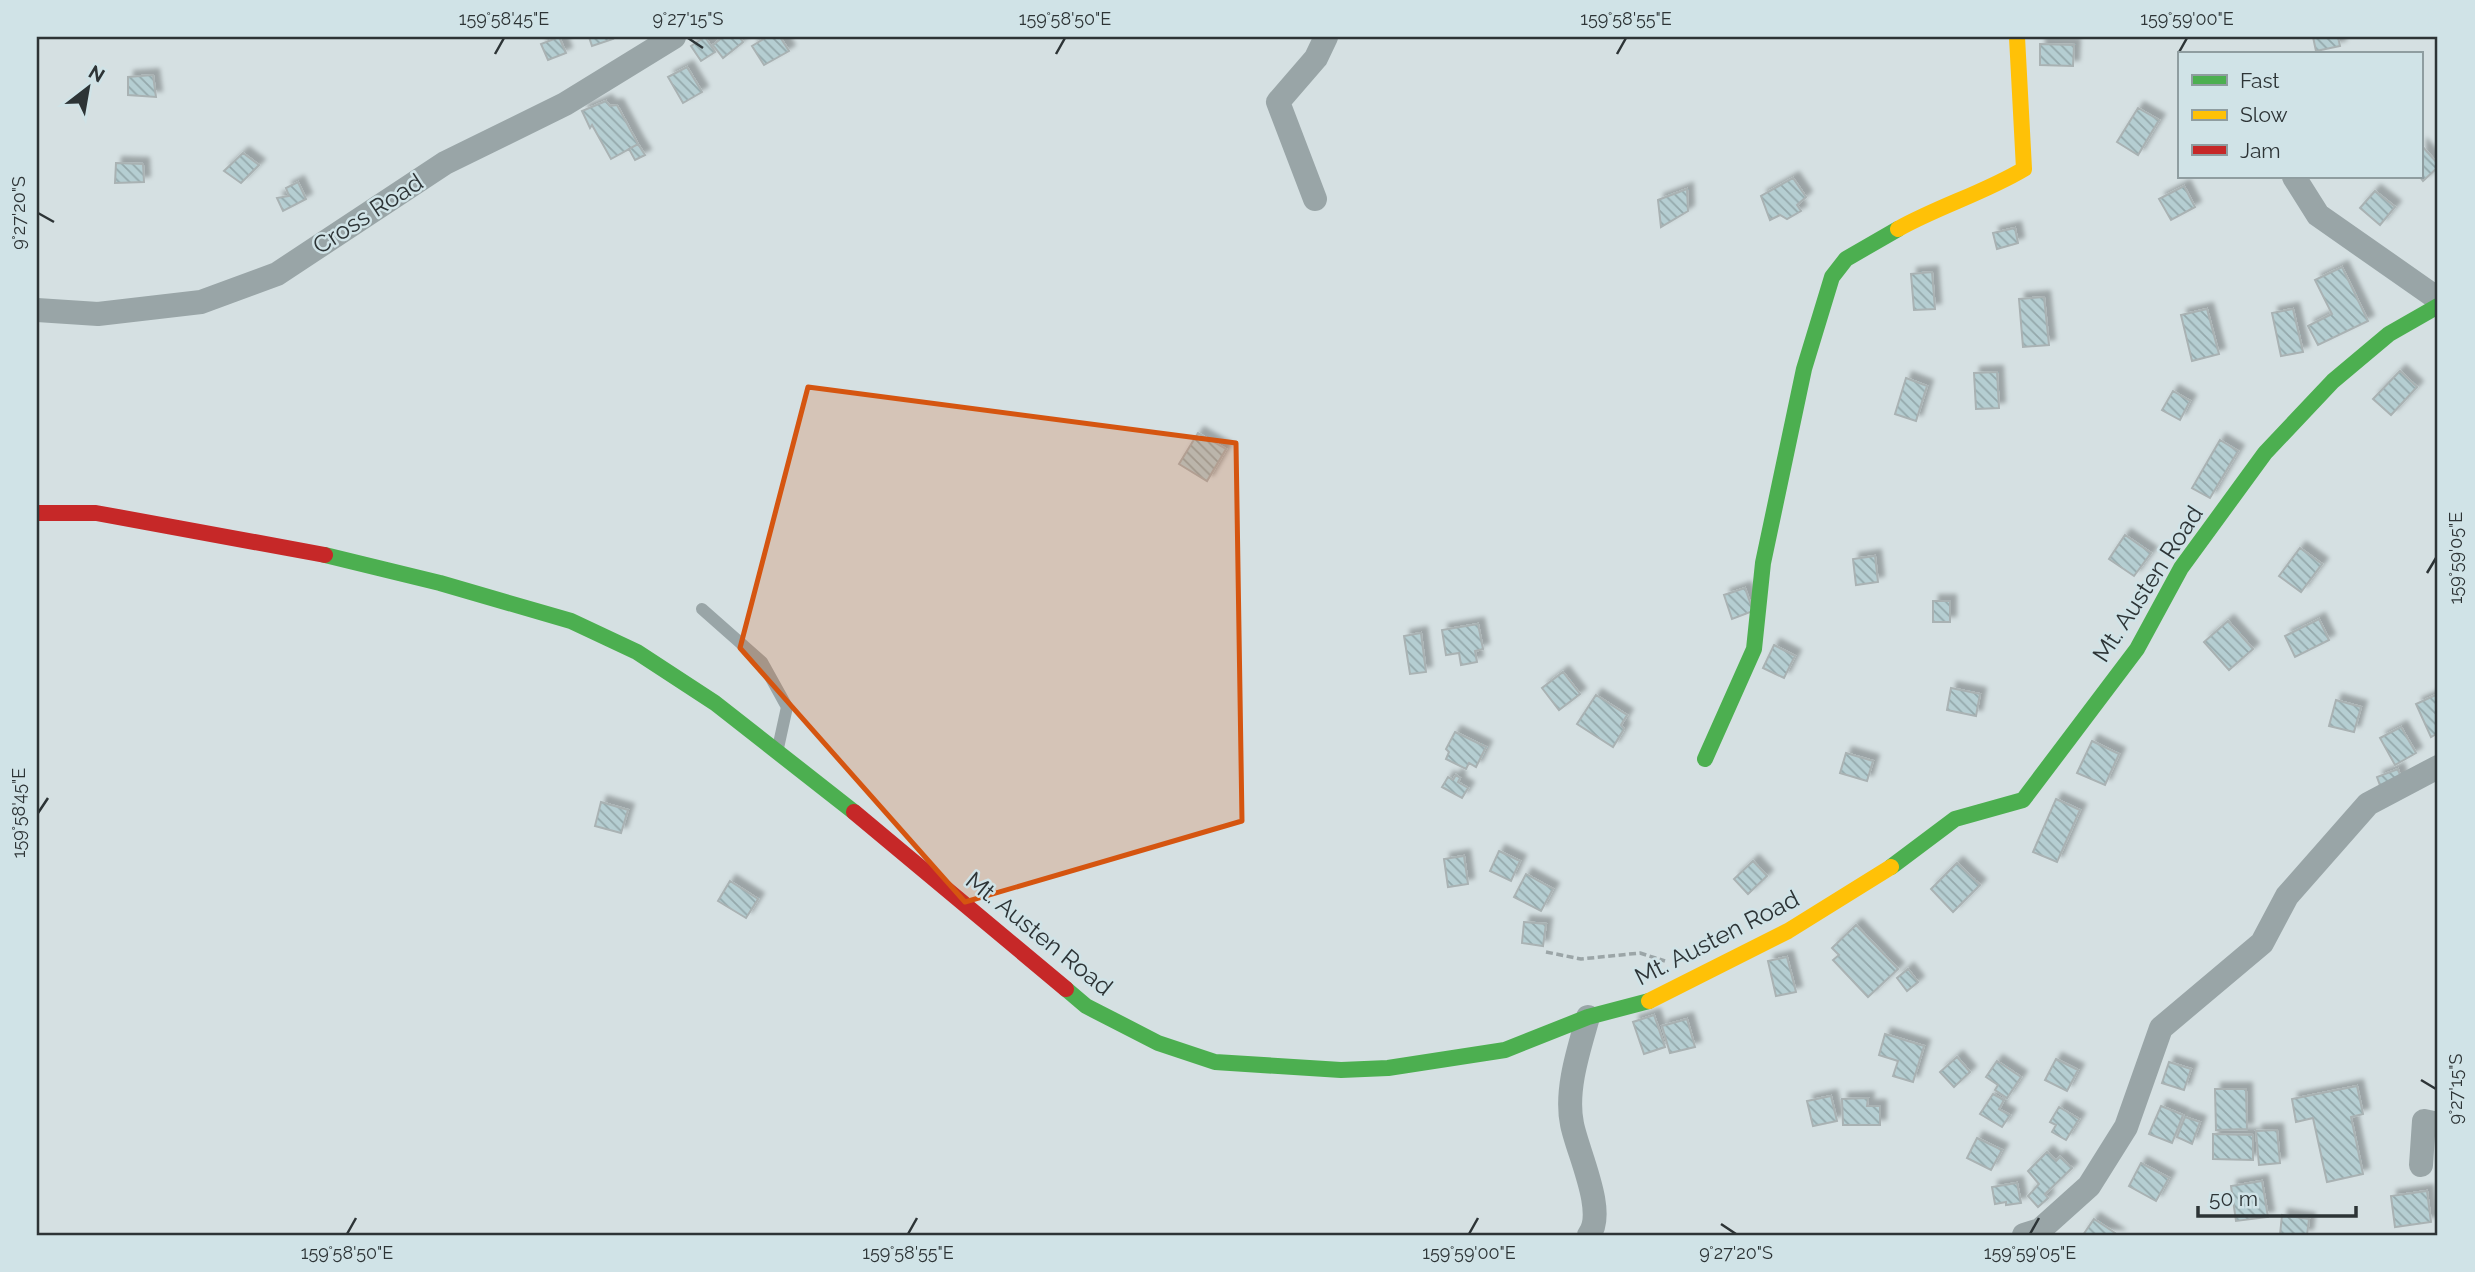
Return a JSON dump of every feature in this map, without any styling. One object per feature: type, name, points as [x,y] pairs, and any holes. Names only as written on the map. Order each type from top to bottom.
[{"type":"street","name":"Cross Road","points":[[37,310],[98,314],[201,302],[277,274],[445,163],[565,104],[674,37]]},
{"type":"street","points":[[1315,199],[1278,102],[1316,58],[1326,37]]},
{"type":"street","points":[[1705,759],[1754,649],[1765,550],[1804,369],[1832,278],[1846,260],[1925,214],[2024,169],[2017,37]]},
{"type":"street","points":[[2295,178],[2318,215],[2438,299]]},
{"type":"street","name":"Mt. Austen Road","points":[[37,513],[96,513],[308,551],[440,583],[571,621],[637,652],[715,703],[858,815],[1086,1006],[1158,1043],[1215,1062],[1341,1070],[1388,1069],[1504,1050],[1588,1017],[1650,1001],[1788,931],[1901,861],[1955,819],[2023,800],[2137,649],[2181,568],[2265,453],[2333,381],[2389,334],[2438,306]]},
{"type":"street","points":[[2024,1235],[2040,1230],[2089,1186],[2126,1127],[2161,1028],[2262,943],[2287,896],[2368,804],[2438,767]]},
{"type":"street","points":[[1588,1017],[1572,1072],[1572,1122],[1593,1192],[1594,1230],[1590,1235]]},
{"type":"street","points":[[2421,1165],[2424,1121],[2438,1124]]},
{"type":"lane","points":[[702,609],[762,662],[787,707],[777,751]]},
{"type":"path","points":[[1546,952],[1581,959],[1640,953],[1665,961]]},
{"type":"highlighted area","points":[[808,387],[1236,443],[1242,821],[965,902],[740,648]]},
{"type":"building","points":[[559,37],[566,53],[548,60],[541,44]]},
{"type":"building","points":[[589,37],[612,37],[613,39],[592,46]]},
{"type":"building","points":[[705,37],[715,52],[701,61],[691,46]]},
{"type":"building","points":[[723,37],[739,37],[743,42],[723,58],[713,45]]},
{"type":"building","points":[[767,37],[780,37],[789,51],[764,65],[752,46]]},
{"type":"building","points":[[2313,37],[2338,37],[2340,46],[2316,51]]},
{"type":"building","points":[[2040,44],[2074,45],[2073,66],[2040,65]]},
{"type":"building","points":[[687,67],[702,92],[683,103],[668,77]]},
{"type":"building","points":[[153,75],[156,97],[128,95],[128,77]]},
{"type":"building","points":[[606,101],[610,106],[617,105],[638,144],[611,159],[582,111]]},
{"type":"building","points":[[2138,108],[2159,120],[2138,155],[2117,142]]},
{"type":"building","points":[[638,144],[645,155],[635,160],[629,149]]},
{"type":"building","points":[[2422,146],[2438,164],[2423,181],[2421,178]]},
{"type":"building","points":[[243,153],[259,165],[241,183],[224,171]]},
{"type":"building","points":[[116,163],[143,164],[144,182],[115,183]]},
{"type":"building","points":[[1793,178],[1806,197],[1797,205],[1801,211],[1787,219],[1780,215],[1770,220],[1761,196]]},
{"type":"building","points":[[298,182],[306,199],[283,211],[277,198],[289,196],[286,188]]},
{"type":"building","points":[[2184,186],[2195,207],[2171,220],[2159,199]]},
{"type":"building","points":[[1687,189],[1688,211],[1661,227],[1658,200]]},
{"type":"building","points":[[2375,191],[2395,207],[2380,225],[2360,208]]},
{"type":"building","points":[[2015,228],[2018,243],[1997,249],[1993,233]]},
{"type":"building","points":[[2342,267],[2368,321],[2318,345],[2308,326],[2332,314],[2315,280]]},
{"type":"building","points":[[1932,272],[1935,309],[1914,310],[1911,274]]},
{"type":"building","points":[[2044,297],[2049,345],[2023,347],[2019,299]]},
{"type":"building","points":[[2207,309],[2219,354],[2192,361],[2181,315]]},
{"type":"building","points":[[2293,309],[2303,352],[2281,356],[2272,313]]},
{"type":"building","points":[[2400,371],[2417,387],[2391,415],[2373,399]]},
{"type":"building","points":[[1997,372],[1999,408],[1976,409],[1974,373]]},
{"type":"building","points":[[1906,378],[1927,386],[1916,421],[1895,414]]},
{"type":"building","points":[[2173,391],[2190,401],[2180,420],[2162,410]]},
{"type":"building","points":[[1198,433],[1226,449],[1207,481],[1179,464]]},
{"type":"building","points":[[2220,440],[2238,451],[2210,498],[2192,488]]},
{"type":"building","points":[[2125,535],[2151,553],[2134,576],[2109,559]]},
{"type":"building","points":[[2300,548],[2322,564],[2301,592],[2279,576]]},
{"type":"building","points":[[1875,556],[1878,582],[1856,585],[1853,559]]},
{"type":"building","points":[[1745,588],[1753,611],[1732,619],[1724,595]]},
{"type":"building","points":[[1933,601],[1950,601],[1950,622],[1933,622]]},
{"type":"building","points":[[2319,619],[2329,640],[2295,657],[2285,636]]},
{"type":"building","points":[[2228,621],[2253,649],[2229,670],[2204,642]]},
{"type":"building","points":[[1478,624],[1483,649],[1475,651],[1477,662],[1461,665],[1459,653],[1446,655],[1442,630]]},
{"type":"building","points":[[1421,633],[1426,672],[1410,674],[1404,636]]},
{"type":"building","points":[[1774,645],[1795,656],[1784,678],[1763,668]]},
{"type":"building","points":[[1563,672],[1580,694],[1559,710],[1542,688]]},
{"type":"building","points":[[1951,688],[1980,694],[1976,716],[1947,710]]},
{"type":"building","points":[[2438,694],[2438,733],[2431,737],[2416,704]]},
{"type":"building","points":[[1596,695],[1627,715],[1621,725],[1624,729],[1613,747],[1577,724]]},
{"type":"building","points":[[2336,700],[2361,707],[2354,732],[2329,726]]},
{"type":"building","points":[[2401,727],[2416,753],[2395,765],[2380,738]]},
{"type":"building","points":[[1455,732],[1486,747],[1476,767],[1469,763],[1466,769],[1446,759],[1449,752],[1446,749]]},
{"type":"building","points":[[2092,741],[2119,754],[2105,785],[2077,773]]},
{"type":"building","points":[[1846,753],[1873,761],[1867,781],[1840,773]]},
{"type":"building","points":[[2398,769],[2402,781],[2381,788],[2377,777]]},
{"type":"building","points":[[1456,775],[1460,778],[1458,782],[1468,788],[1462,798],[1442,787],[1448,777],[1453,780]]},
{"type":"building","points":[[2056,799],[2080,810],[2057,862],[2033,852]]},
{"type":"building","points":[[601,802],[628,810],[621,833],[595,826]]},
{"type":"building","points":[[1499,851],[1520,861],[1511,881],[1490,871]]},
{"type":"building","points":[[1464,856],[1468,884],[1448,887],[1444,859]]},
{"type":"building","points":[[1753,861],[1767,876],[1748,894],[1734,879]]},
{"type":"building","points":[[1957,863],[1980,885],[1953,912],[1931,889]]},
{"type":"building","points":[[1526,874],[1553,889],[1541,911],[1514,897]]},
{"type":"building","points":[[730,881],[758,899],[746,918],[718,901]]},
{"type":"building","points":[[1524,922],[1546,924],[1543,946],[1522,943]]},
{"type":"building","points":[[1856,925],[1898,969],[1868,997],[1833,960],[1839,955],[1832,948]]},
{"type":"building","points":[[1787,957],[1796,992],[1776,996],[1768,961]]},
{"type":"building","points":[[1908,969],[1918,982],[1907,991],[1897,978]]},
{"type":"building","points":[[1654,1015],[1665,1047],[1644,1054],[1633,1022]]},
{"type":"building","points":[[1687,1019],[1695,1047],[1670,1053],[1662,1026]]},
{"type":"building","points":[[1885,1034],[1924,1046],[1913,1082],[1893,1076],[1898,1061],[1879,1055]]},
{"type":"building","points":[[1957,1057],[1970,1072],[1954,1087],[1940,1072]]},
{"type":"building","points":[[2056,1059],[2078,1070],[2067,1091],[2045,1080]]},
{"type":"building","points":[[1997,1061],[2021,1077],[2007,1098],[1995,1090],[1998,1085],[1986,1077]]},
{"type":"building","points":[[2169,1062],[2191,1069],[2184,1090],[2162,1083]]},
{"type":"building","points":[[2357,1086],[2363,1114],[2351,1117],[2363,1174],[2327,1182],[2313,1118],[2296,1122],[2292,1099]]},
{"type":"building","points":[[2215,1089],[2246,1089],[2247,1129],[2216,1130]]},
{"type":"building","points":[[1993,1094],[2004,1100],[1999,1109],[2010,1115],[2002,1127],[1980,1114]]},
{"type":"building","points":[[1831,1096],[1837,1121],[1813,1126],[1807,1101]]},
{"type":"building","points":[[1868,1098],[1867,1106],[1880,1106],[1880,1125],[1843,1125],[1842,1099]]},
{"type":"building","points":[[2161,1106],[2183,1115],[2172,1143],[2149,1134]]},
{"type":"building","points":[[2059,1107],[2079,1119],[2066,1140],[2052,1132],[2056,1125],[2050,1122]]},
{"type":"building","points":[[2185,1117],[2200,1122],[2192,1144],[2177,1137]]},
{"type":"building","points":[[2277,1130],[2280,1163],[2259,1165],[2256,1131]]},
{"type":"building","points":[[2213,1134],[2253,1135],[2253,1160],[2213,1159]]},
{"type":"building","points":[[1977,1138],[2002,1150],[1991,1170],[1967,1158]]},
{"type":"building","points":[[2047,1152],[2056,1161],[2060,1157],[2072,1168],[2045,1194],[2048,1198],[2038,1207],[2028,1196],[2039,1184],[2028,1171]]},
{"type":"building","points":[[2141,1163],[2169,1178],[2156,1201],[2129,1186]]},
{"type":"building","points":[[2262,1181],[2268,1217],[2236,1221],[2231,1186]]},
{"type":"building","points":[[2017,1183],[2021,1203],[1995,1204],[1992,1187]]},
{"type":"building","points":[[2427,1191],[2431,1222],[2395,1227],[2391,1196]]},
{"type":"building","points":[[2282,1215],[2309,1219],[2307,1235],[2280,1235]]},
{"type":"building","points":[[2094,1219],[2118,1235],[2083,1235]]},
{"type":"traffic: fast","points":[[1705,759],[1754,649],[1763,563],[1804,369],[1832,277],[1846,259],[1898,229]]},
{"type":"traffic: fast","points":[[1891,867],[1955,819],[2023,800],[2137,649],[2181,568],[2265,453],[2333,381],[2389,334],[2438,306]]},
{"type":"traffic: fast","points":[[325,555],[440,583],[571,621],[637,652],[715,703],[854,812]]},
{"type":"traffic: fast","points":[[1066,989],[1086,1006],[1158,1043],[1215,1062],[1341,1070],[1388,1068],[1505,1050],[1588,1017],[1649,1001]]},
{"type":"traffic: slow","points":[[1898,229],[2024,169],[2017,37]]},
{"type":"traffic: slow","points":[[1649,1001],[1788,931],[1891,867]]},
{"type":"traffic: jam","points":[[37,513],[96,513],[325,555]]},
{"type":"traffic: jam","points":[[854,812],[1066,989]]}]
